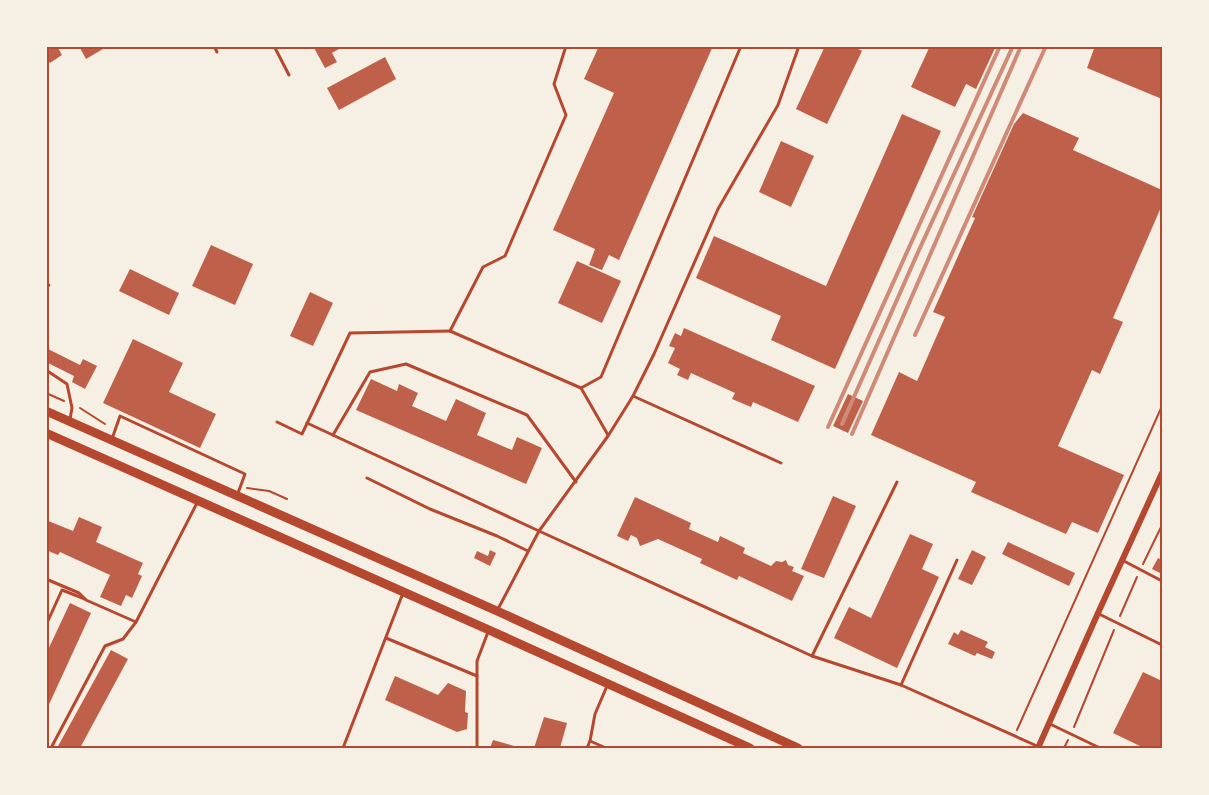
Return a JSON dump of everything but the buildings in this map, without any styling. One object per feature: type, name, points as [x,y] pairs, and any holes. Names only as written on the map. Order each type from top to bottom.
[{"type":"main road","points":[[46,411],[239,491],[798,748]]},
{"type":"main road","points":[[46,432],[750,748]]},
{"type":"street","points":[[1038,748],[1162,473]]},
{"type":"lane","points":[[214,46],[217,51]]},
{"type":"lane","points":[[274,46],[289,75]]},
{"type":"lane","points":[[450,331],[483,267],[505,256],[566,115],[554,84],[566,46]]},
{"type":"lane","points":[[581,388],[601,377],[741,46]]},
{"type":"lane","points":[[497,611],[539,531],[576,482],[633,396],[653,357],[718,209],[778,105],[798,46]]},
{"type":"lane","points":[[277,422],[302,435],[350,333],[450,331],[581,388],[608,436]]},
{"type":"lane","points":[[333,435],[370,372],[406,364],[527,415],[576,482]]},
{"type":"lane","points":[[46,370],[67,384],[71,404],[70,421]]},
{"type":"lane","points":[[633,396],[781,463]]},
{"type":"lane","points":[[112,440],[120,416],[245,474],[239,491]]},
{"type":"lane","points":[[307,423],[812,656],[901,685],[1038,748]]},
{"type":"lane","points":[[367,478],[430,509],[528,551]]},
{"type":"lane","points":[[812,656],[897,482]]},
{"type":"lane","points":[[51,748],[105,646],[123,639],[136,622],[198,501]]},
{"type":"lane","points":[[901,685],[957,560]]},
{"type":"lane","points":[[1122,560],[1162,581]]},
{"type":"lane","points":[[46,579],[80,593],[86,600]]},
{"type":"lane","points":[[46,625],[62,590],[136,622]]},
{"type":"lane","points":[[343,748],[404,592]]},
{"type":"lane","points":[[1098,614],[1162,645]]},
{"type":"lane","points":[[477,748],[477,661],[489,630]]},
{"type":"lane","points":[[386,638],[477,676]]},
{"type":"lane","points":[[587,748],[595,714],[608,684]]},
{"type":"lane","points":[[1049,724],[1100,748]]},
{"type":"lane","points":[[590,741],[606,748]]},
{"type":"path","points":[[46,393],[116,429]]},
{"type":"path","points":[[1014,736],[1162,406]]},
{"type":"path","points":[[239,491],[269,491],[287,499]]},
{"type":"path","points":[[1064,748],[1140,569],[1162,525]]},
{"type":"railway","points":[[828,427],[1000,46]]},
{"type":"railway","points":[[842,424],[1013,46]]},
{"type":"railway","points":[[852,434],[1021,46]]},
{"type":"railway","points":[[915,335],[1046,46]]}]
